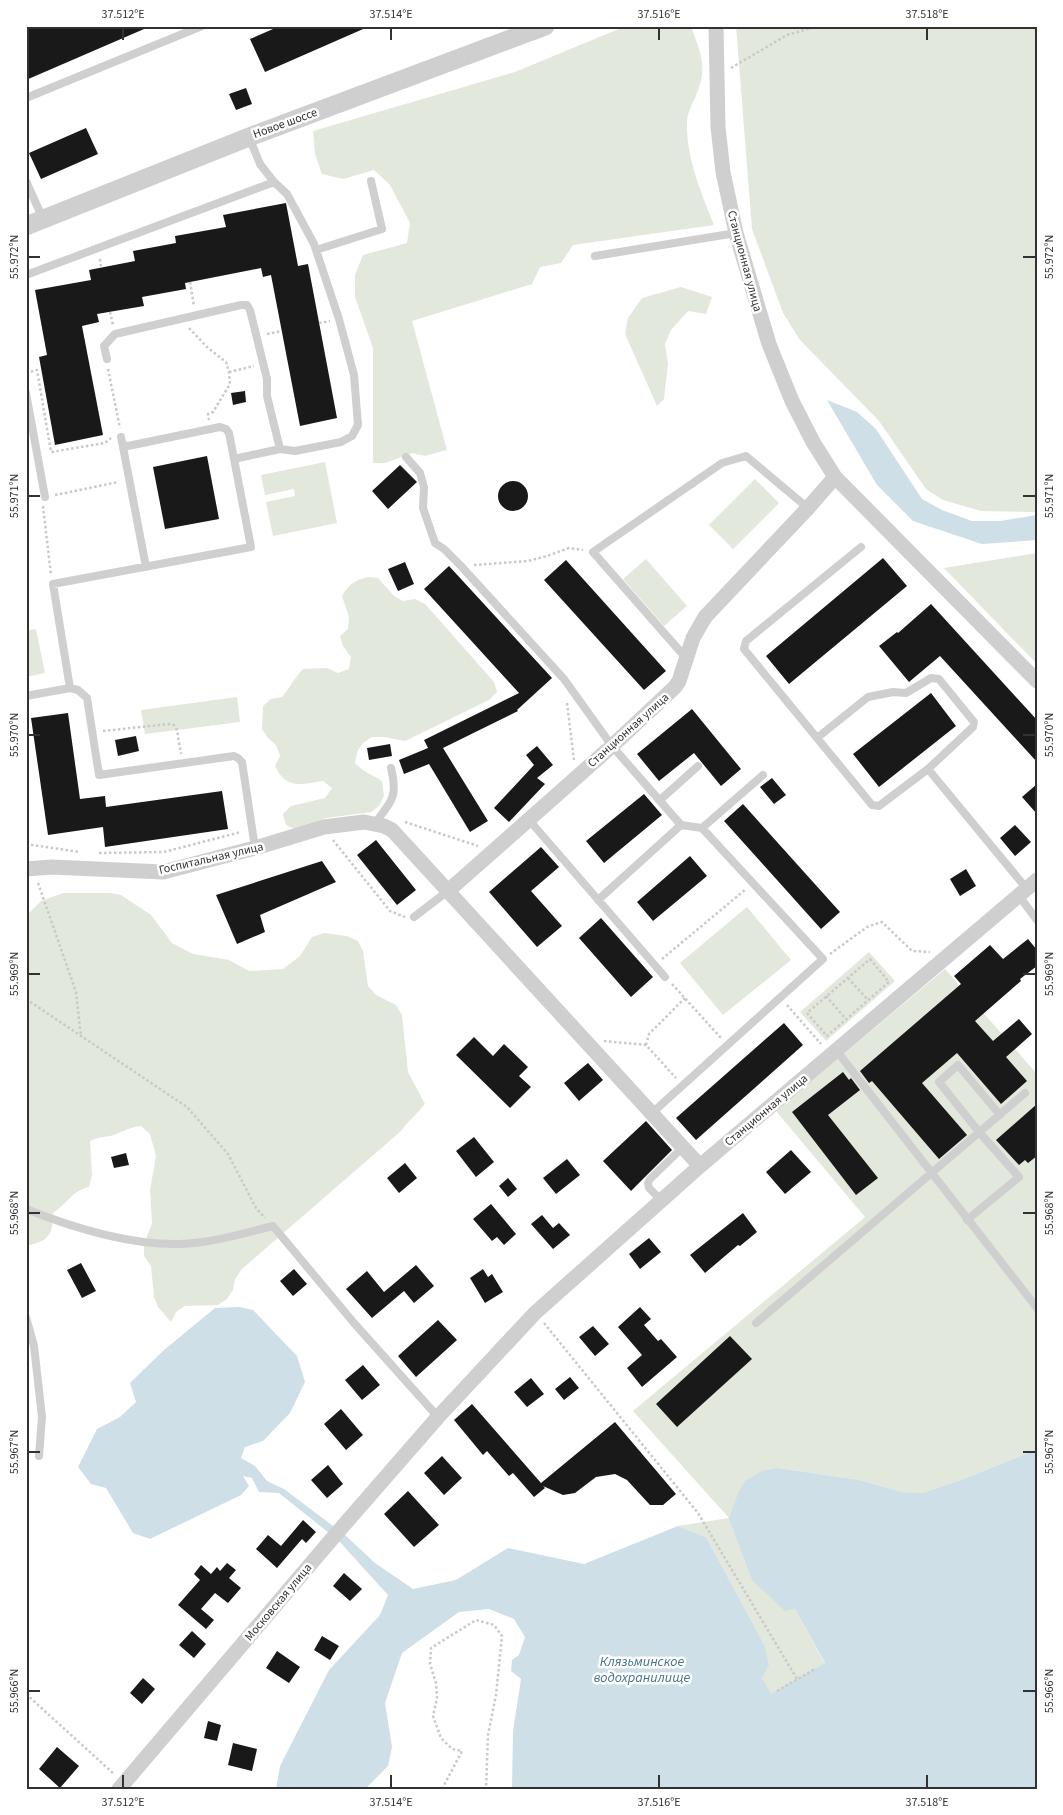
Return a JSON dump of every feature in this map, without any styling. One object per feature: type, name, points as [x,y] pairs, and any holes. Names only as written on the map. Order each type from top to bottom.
[{"type":"street","name":"Новое шоссе","points":[[34,223],[249,137],[545,26]]},
{"type":"street","name":"Станционная улица","points":[[715,27],[718,127],[723,172],[736,233],[772,352],[792,401],[813,442],[835,477],[1037,681]]},
{"type":"street","name":"Станционная улица","points":[[448,891],[676,687],[693,638],[706,617],[835,477]]},
{"type":"street","name":"Госпитальная улица","points":[[26,869],[52,867],[163,872],[255,848],[324,827],[364,822],[375,823],[392,830],[448,891]]},
{"type":"street","name":"Станционная улица","points":[[438,1417],[535,1314],[661,1200],[1028,888]]},
{"type":"street","points":[[448,891],[700,1166]]},
{"type":"street","name":"Московская улица","points":[[122,1786],[438,1417]]},
{"type":"lane","points":[[26,98],[202,26]]},
{"type":"lane","points":[[234,459],[280,449],[295,451],[341,442],[352,436],[358,425],[354,374],[339,319],[316,250],[287,194],[274,182],[260,164],[249,137]]},
{"type":"lane","points":[[26,181],[34,223]]},
{"type":"lane","points":[[26,275],[274,182]]},
{"type":"lane","points":[[316,250],[382,228],[371,182]]},
{"type":"lane","points":[[595,256],[736,233]]},
{"type":"lane","points":[[106,360],[104,346],[115,334],[247,305],[250,310],[267,379],[267,396],[280,449]]},
{"type":"lane","points":[[26,393],[45,497]]},
{"type":"lane","points":[[70,688],[53,584],[251,547],[229,433],[226,428],[220,427],[123,447]]},
{"type":"lane","points":[[121,434],[146,567]]},
{"type":"lane","points":[[686,658],[593,552],[722,463],[746,456],[808,508]]},
{"type":"lane","points":[[406,458],[420,474],[424,487],[423,508],[435,544],[444,549],[460,565],[564,679],[612,746],[681,824],[702,828],[823,959],[652,1113]]},
{"type":"lane","points":[[817,738],[868,697],[893,692],[906,693],[931,678],[939,679],[974,722],[973,727],[928,769],[879,806],[872,805],[817,738],[744,649],[746,642],[861,547]]},
{"type":"lane","points":[[26,696],[70,688],[78,690],[87,698],[99,775],[234,756],[238,758],[242,762],[255,848]]},
{"type":"lane","points":[[660,800],[698,766]]},
{"type":"lane","points":[[375,823],[392,801],[395,784],[392,768]]},
{"type":"lane","points":[[928,769],[1028,888],[1037,920]]},
{"type":"lane","points":[[702,828],[762,775]]},
{"type":"lane","points":[[529,820],[665,976]]},
{"type":"lane","points":[[598,900],[681,824]]},
{"type":"lane","points":[[414,917],[448,891]]},
{"type":"lane","points":[[833,1052],[1037,1308]]},
{"type":"lane","points":[[967,1220],[1019,1177],[979,1132],[939,1082],[958,1065],[1000,1115]]},
{"type":"lane","points":[[756,1323],[1026,1093]]},
{"type":"lane","points":[[661,1200],[649,1188],[650,1179],[684,1147]]},
{"type":"lane","points":[[26,1209],[64,1224],[134,1240],[178,1244],[225,1239],[273,1226],[354,1323],[438,1417]]},
{"type":"lane","points":[[26,1317],[34,1346],[42,1417],[39,1456]]},
{"type":"path","points":[[716,77],[787,35],[818,26]]},
{"type":"path","points":[[190,282],[196,315]]},
{"type":"path","points":[[185,318],[189,329],[208,348],[226,362],[229,372],[230,384],[214,412],[208,414],[212,429]]},
{"type":"path","points":[[256,336],[282,331]]},
{"type":"path","points":[[26,373],[37,370],[50,452],[105,443],[121,434],[106,360]]},
{"type":"path","points":[[229,372],[263,364]]},
{"type":"path","points":[[53,584],[43,509],[45,497],[130,480]]},
{"type":"path","points":[[460,565],[528,561],[569,548],[593,552]]},
{"type":"path","points":[[564,679],[576,778]]},
{"type":"path","points":[[92,732],[174,725],[177,730],[183,763]]},
{"type":"path","points":[[375,823],[407,822],[494,851]]},
{"type":"path","points":[[96,853],[164,852],[252,829]]},
{"type":"path","points":[[332,839],[390,911],[403,916],[414,917]]},
{"type":"path","points":[[26,844],[86,853]]},
{"type":"path","points":[[38,880],[76,992],[81,1037]]},
{"type":"path","points":[[656,965],[753,883]]},
{"type":"path","points":[[823,959],[867,927],[882,922],[912,951],[952,952]]},
{"type":"path","points":[[870,959],[889,982],[827,1036],[807,1013],[826,996],[870,959]]},
{"type":"path","points":[[665,976],[727,1044]]},
{"type":"path","points":[[848,978],[868,1000]]},
{"type":"path","points":[[826,996],[846,1019]]},
{"type":"path","points":[[646,1045],[650,1034],[685,998]]},
{"type":"path","points":[[781,998],[833,1052]]},
{"type":"path","points":[[26,999],[187,1108],[228,1154],[256,1208],[273,1226]]},
{"type":"path","points":[[583,1039],[646,1045],[682,1084]]},
{"type":"path","points":[[535,1314],[698,1512],[797,1679]]},
{"type":"path","points":[[442,1789],[462,1751],[452,1749],[440,1738],[433,1716],[437,1698],[436,1683],[430,1664],[431,1648],[476,1620],[494,1625],[502,1636],[496,1695],[488,1734],[486,1789]]},
{"type":"path","points":[[777,1691],[815,1669]]},
{"type":"path","points":[[26,1694],[122,1786]]},
{"type":"shaded area","points":[[626,26],[691,26],[702,59],[702,75],[688,114],[687,135],[695,175],[714,225],[573,245],[561,263],[540,267],[532,284],[412,321],[447,450],[425,456],[412,453],[385,463],[373,463],[373,348],[355,297],[355,275],[363,255],[407,243],[410,223],[390,185],[374,170],[343,179],[322,174],[315,154],[313,131],[515,72]]},
{"type":"shaded area","points":[[736,26],[1037,26],[1037,512],[981,511],[943,500],[926,489],[879,421],[800,340],[783,313],[752,229]]},
{"type":"shaded area","points":[[681,287],[712,297],[706,314],[688,311],[671,330],[665,344],[668,364],[664,399],[657,406],[625,334],[628,318],[642,298]]},
{"type":"shaded area","points":[[325,462],[337,523],[273,536],[266,502],[295,496],[294,489],[265,495],[261,475]]},
{"type":"shaded area","points":[[755,479],[779,503],[733,549],[709,525]]},
{"type":"shaded area","points":[[1037,553],[1037,664],[944,568]]},
{"type":"shaded area","points":[[646,559],[687,606],[664,626],[623,579]]},
{"type":"shaded area","points":[[368,577],[378,578],[394,596],[403,601],[415,599],[425,604],[494,682],[497,692],[489,700],[405,741],[372,737],[363,743],[357,752],[355,763],[382,781],[384,796],[379,806],[371,812],[326,818],[296,830],[286,825],[283,814],[291,806],[325,798],[332,788],[323,781],[295,784],[284,779],[279,774],[275,766],[280,756],[276,745],[262,729],[263,706],[271,699],[282,697],[303,669],[327,668],[338,673],[349,669],[351,657],[343,646],[340,636],[348,629],[349,617],[342,596],[353,583]]},
{"type":"shaded area","points":[[36,629],[45,673],[26,677],[26,631]]},
{"type":"shaded area","points":[[237,697],[240,722],[145,734],[141,710]]},
{"type":"shaded area","points":[[63,893],[110,893],[121,895],[151,915],[172,943],[193,954],[229,960],[249,971],[283,969],[300,956],[312,937],[324,933],[347,936],[358,941],[363,951],[368,986],[376,995],[396,1005],[402,1015],[408,1072],[425,1104],[401,1131],[242,1269],[235,1279],[233,1290],[227,1299],[218,1305],[185,1306],[176,1312],[171,1322],[158,1307],[154,1297],[151,1266],[144,1256],[144,1245],[152,1223],[150,1190],[156,1156],[150,1134],[141,1126],[90,1141],[92,1175],[89,1187],[78,1191],[53,1213],[52,1227],[48,1236],[40,1242],[26,1246],[26,916],[41,901]]},
{"type":"shaded area","points":[[747,907],[791,960],[723,1015],[680,963]]},
{"type":"shaded area","points":[[869,952],[895,981],[826,1041],[800,1012]]},
{"type":"shaded area","points":[[945,969],[1037,1074],[1037,1449],[974,1475],[923,1493],[902,1492],[860,1480],[778,1468],[795,1609],[825,1664],[770,1695],[762,1678],[764,1644],[706,1537],[678,1526],[729,1518],[633,1411],[865,1217],[776,1111]]},
{"type":"water","points":[[827,400],[857,412],[876,429],[922,499],[942,510],[972,521],[1000,521],[1037,515],[1037,540],[982,544],[913,521],[877,485]]},
{"type":"water","name":"Клязьминское водохранилище","points":[[239,1307],[253,1310],[297,1356],[305,1382],[290,1413],[263,1441],[245,1447],[241,1458],[255,1466],[267,1481],[284,1489],[345,1535],[375,1563],[413,1589],[456,1580],[508,1548],[584,1564],[678,1526],[706,1537],[764,1644],[769,1665],[762,1678],[771,1694],[825,1663],[795,1609],[785,1611],[752,1580],[729,1518],[739,1491],[745,1481],[762,1471],[778,1468],[860,1480],[902,1492],[923,1493],[974,1475],[1037,1449],[1037,1789],[512,1789],[513,1731],[521,1679],[511,1671],[512,1660],[519,1655],[525,1637],[514,1619],[489,1609],[459,1612],[402,1653],[385,1703],[392,1747],[388,1766],[365,1789],[276,1789],[280,1766],[329,1670],[380,1615],[388,1595],[339,1541],[279,1493],[259,1492],[252,1478],[243,1476],[249,1486],[241,1495],[150,1539],[133,1533],[106,1488],[91,1484],[78,1467],[97,1429],[120,1417],[136,1402],[130,1383],[164,1350],[215,1308]]},
{"type":"building","points":[[26,26],[151,26],[26,80]]},
{"type":"building","points":[[280,26],[370,26],[265,72],[250,39]]},
{"type":"building","points":[[246,88],[252,104],[236,110],[229,94]]},
{"type":"building","points":[[86,128],[98,154],[41,179],[29,153]]},
{"type":"building","points":[[286,203],[298,266],[308,264],[337,418],[300,426],[271,275],[263,277],[261,268],[185,283],[186,289],[142,297],[144,306],[97,314],[99,322],[82,326],[103,435],[55,445],[39,357],[47,355],[35,290],[91,280],[89,270],[135,261],[133,251],[176,243],[175,236],[226,227],[223,215]]},
{"type":"building","points":[[245,391],[246,402],[233,405],[231,393]]},
{"type":"building","points":[[207,456],[219,519],[165,529],[153,467]]},
{"type":"building","points":[[400,465],[417,482],[388,509],[372,491]]},
{"type":"building","points":[[513,481],[524,485],[528,496],[524,507],[513,511],[502,507],[498,496],[502,485]]},
{"type":"building","points":[[883,558],[907,586],[789,684],[766,656]]},
{"type":"building","points":[[566,560],[666,671],[644,690],[544,580]]},
{"type":"building","points":[[405,562],[414,584],[398,591],[388,569]]},
{"type":"building","points":[[449,566],[552,678],[518,711],[443,748],[488,821],[470,832],[429,764],[404,774],[399,760],[428,748],[424,740],[519,693],[424,589]]},
{"type":"building","points":[[931,604],[1037,720],[1037,762],[940,656],[909,682],[879,646],[898,633]]},
{"type":"building","points":[[931,693],[956,726],[879,787],[853,754]]},
{"type":"building","points":[[692,709],[741,769],[721,786],[694,753],[659,781],[637,754]]},
{"type":"building","points":[[68,713],[80,799],[105,796],[106,807],[222,791],[228,829],[105,847],[103,827],[48,835],[31,718]]},
{"type":"building","points":[[136,736],[139,751],[118,756],[115,740]]},
{"type":"building","points":[[390,744],[392,756],[369,760],[367,748]]},
{"type":"building","points":[[537,746],[553,765],[537,778],[545,784],[509,822],[494,808],[534,765],[526,755]]},
{"type":"building","points":[[772,778],[786,795],[774,804],[760,787]]},
{"type":"building","points":[[1037,784],[1037,814],[1022,797]]},
{"type":"building","points":[[644,794],[662,815],[604,863],[586,841]]},
{"type":"building","points":[[743,804],[840,912],[821,929],[724,821]]},
{"type":"building","points":[[1015,825],[1031,842],[1015,856],[1000,838]]},
{"type":"building","points":[[376,840],[416,890],[397,905],[357,855]]},
{"type":"building","points":[[541,847],[559,867],[531,891],[562,926],[537,947],[489,892]]},
{"type":"building","points":[[690,856],[707,876],[653,921],[637,902]]},
{"type":"building","points":[[322,861],[336,882],[260,915],[265,932],[237,944],[216,895]]},
{"type":"building","points":[[966,869],[976,886],[960,896],[950,879]]},
{"type":"building","points":[[601,918],[653,977],[631,997],[579,938]]},
{"type":"building","points":[[1028,939],[1037,950],[1037,966],[1020,979],[1021,981],[975,1021],[993,1041],[1019,1019],[1032,1034],[1006,1057],[1027,1081],[1001,1104],[957,1053],[922,1083],[967,1135],[939,1159],[872,1081],[869,1083],[860,1071],[961,984],[954,976],[990,945],[1003,959]]},
{"type":"building","points":[[784,1023],[803,1045],[696,1140],[676,1118]]},
{"type":"building","points":[[474,1037],[493,1056],[504,1044],[528,1067],[519,1076],[531,1087],[510,1108],[456,1055]]},
{"type":"building","points":[[588,1063],[603,1080],[579,1101],[564,1083]]},
{"type":"building","points":[[843,1072],[849,1080],[851,1078],[860,1090],[828,1115],[878,1178],[856,1195],[792,1112]]},
{"type":"building","points":[[1037,1104],[1037,1156],[1028,1163],[1025,1160],[1019,1165],[996,1140]]},
{"type":"building","points":[[646,1121],[672,1150],[631,1191],[603,1161]]},
{"type":"building","points":[[474,1137],[494,1162],[476,1177],[456,1151]]},
{"type":"building","points":[[791,1150],[811,1172],[785,1194],[766,1172]]},
{"type":"building","points":[[126,1153],[129,1165],[114,1168],[111,1157]]},
{"type":"building","points":[[567,1159],[580,1175],[556,1194],[543,1178]]},
{"type":"building","points":[[405,1163],[417,1178],[399,1193],[387,1178]]},
{"type":"building","points":[[508,1178],[517,1189],[508,1197],[499,1186]]},
{"type":"building","points":[[491,1204],[516,1234],[504,1245],[497,1237],[492,1241],[473,1219]]},
{"type":"building","points":[[743,1213],[757,1232],[740,1246],[738,1245],[705,1273],[690,1255]]},
{"type":"building","points":[[542,1215],[553,1228],[559,1223],[570,1235],[553,1249],[531,1224]]},
{"type":"building","points":[[649,1238],[661,1252],[640,1269],[629,1254]]},
{"type":"building","points":[[81,1263],[96,1291],[82,1298],[67,1270]]},
{"type":"building","points":[[416,1265],[434,1286],[414,1303],[404,1291],[372,1318],[346,1289],[367,1271],[384,1292]]},
{"type":"building","points":[[294,1269],[307,1284],[293,1296],[280,1281]]},
{"type":"building","points":[[483,1269],[488,1277],[492,1274],[503,1292],[485,1303],[470,1278]]},
{"type":"building","points":[[640,1307],[651,1319],[644,1325],[658,1341],[661,1339],[677,1357],[642,1387],[627,1368],[642,1355],[618,1327]]},
{"type":"building","points":[[438,1320],[457,1340],[416,1377],[398,1356]]},
{"type":"building","points":[[593,1326],[609,1344],[595,1356],[579,1337]]},
{"type":"building","points":[[730,1336],[752,1359],[677,1427],[656,1404]]},
{"type":"building","points":[[363,1365],[380,1385],[362,1400],[345,1380]]},
{"type":"building","points":[[570,1377],[579,1388],[564,1400],[555,1389]]},
{"type":"building","points":[[531,1378],[544,1394],[527,1407],[514,1392]]},
{"type":"building","points":[[472,1404],[541,1483],[615,1422],[676,1494],[663,1505],[650,1505],[627,1480],[615,1474],[596,1477],[575,1493],[563,1495],[543,1486],[545,1488],[534,1497],[513,1473],[509,1476],[487,1451],[483,1455],[454,1420]]},
{"type":"building","points":[[341,1409],[363,1435],[346,1450],[324,1424]]},
{"type":"building","points":[[442,1456],[462,1478],[444,1495],[424,1473]]},
{"type":"building","points":[[328,1465],[343,1484],[327,1498],[311,1480]]},
{"type":"building","points":[[408,1491],[439,1525],[414,1547],[384,1514]]},
{"type":"building","points":[[303,1520],[316,1532],[306,1543],[302,1539],[277,1568],[256,1549],[268,1535],[281,1546]]},
{"type":"building","points":[[227,1563],[236,1570],[229,1578],[241,1588],[228,1603],[215,1593],[201,1609],[214,1620],[206,1629],[178,1605],[200,1580],[194,1574],[201,1565],[211,1574],[217,1567],[220,1571]]},
{"type":"building","points":[[344,1573],[362,1589],[350,1601],[333,1586]]},
{"type":"building","points":[[192,1631],[206,1644],[194,1658],[179,1645]]},
{"type":"building","points":[[322,1636],[339,1646],[330,1660],[314,1650]]},
{"type":"building","points":[[277,1651],[300,1667],[289,1683],[266,1668]]},
{"type":"building","points":[[143,1678],[155,1689],[142,1704],[130,1693]]},
{"type":"building","points":[[208,1721],[221,1725],[217,1741],[204,1738]]},
{"type":"building","points":[[233,1743],[257,1749],[252,1771],[228,1765]]},
{"type":"building","points":[[57,1747],[79,1766],[60,1788],[39,1769]]}]
